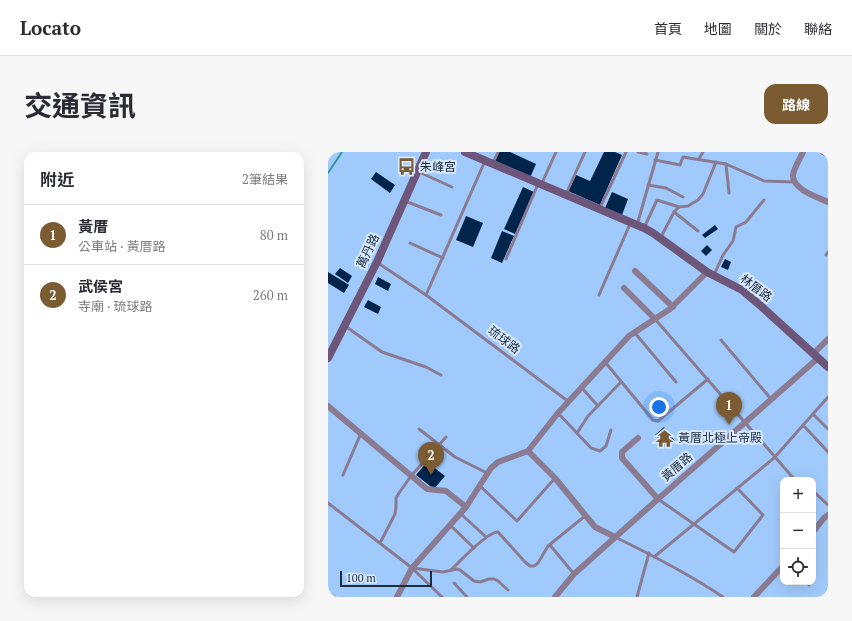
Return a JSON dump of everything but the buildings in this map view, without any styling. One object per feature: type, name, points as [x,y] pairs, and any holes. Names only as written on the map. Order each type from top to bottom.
[{"type":"street","name":"萬丹路","points":[[328,358],[377,262],[426,152]]},
{"type":"street","name":"林厝路","points":[[465,152],[637,225],[661,237],[710,273],[742,290],[828,368]]},
{"type":"street","points":[[803,152],[793,174],[794,182],[797,187],[828,202]]},
{"type":"street","points":[[824,152],[828,154]]},
{"type":"street","points":[[635,271],[673,307]]},
{"type":"street","points":[[397,597],[412,568],[466,507],[491,468],[498,462],[528,451],[558,413],[604,361],[629,336],[673,307],[710,273]]},
{"type":"street","points":[[624,288],[655,319]]},
{"type":"street","name":"黃厝路","points":[[555,597],[574,574],[771,399],[815,356],[828,339]]},
{"type":"street","points":[[328,406],[427,489],[446,491],[466,507]]},
{"type":"street","points":[[638,438],[622,452],[622,458],[658,499]]},
{"type":"street","points":[[528,451],[555,478],[595,527],[615,538]]},
{"type":"street","points":[[816,528],[828,515]]},
{"type":"street","points":[[754,597],[780,569]]},
{"type":"lane","points":[[426,295],[489,163],[498,152]]},
{"type":"lane","points":[[506,259],[556,152]]},
{"type":"lane","points":[[565,195],[585,152]]},
{"type":"lane","points":[[600,209],[626,152]]},
{"type":"lane","points":[[638,152],[647,154]]},
{"type":"lane","points":[[637,225],[658,152]]},
{"type":"lane","points":[[699,159],[703,152]]},
{"type":"lane","points":[[655,160],[680,165],[684,157],[699,159],[726,164],[764,181],[794,182]]},
{"type":"lane","points":[[598,295],[637,225],[657,200],[679,207],[688,206],[698,200],[703,194],[716,162]]},
{"type":"lane","points":[[726,164],[729,193]]},
{"type":"lane","points":[[418,171],[452,186]]},
{"type":"lane","points":[[648,185],[666,188],[683,197]]},
{"type":"lane","points":[[405,200],[441,215]]},
{"type":"lane","points":[[710,273],[733,241],[736,227],[746,222],[764,200]]},
{"type":"lane","points":[[661,237],[674,212],[679,207]]},
{"type":"lane","points":[[674,212],[698,232]]},
{"type":"lane","points":[[410,243],[443,258]]},
{"type":"lane","name":"琉球路","points":[[377,262],[426,295],[569,402]]},
{"type":"lane","points":[[655,319],[745,422],[774,458],[792,477]]},
{"type":"lane","points":[[344,326],[382,352],[426,367],[441,375]]},
{"type":"lane","points":[[634,332],[676,382]]},
{"type":"lane","points":[[722,340],[771,399]]},
{"type":"lane","points":[[604,361],[653,420],[658,421],[708,380]]},
{"type":"lane","points":[[577,433],[588,416],[621,382]]},
{"type":"lane","points":[[581,388],[598,406]]},
{"type":"lane","points":[[654,557],[774,458],[828,397]]},
{"type":"lane","points":[[558,413],[592,448],[600,451],[606,446],[611,430]]},
{"type":"lane","points":[[813,414],[828,429]]},
{"type":"lane","points":[[803,425],[828,452]]},
{"type":"lane","points":[[419,429],[455,457],[487,473]]},
{"type":"lane","points":[[343,476],[361,434]]},
{"type":"lane","points":[[380,543],[394,514],[396,498],[411,476],[446,437]]},
{"type":"lane","points":[[479,485],[516,521],[555,478]]},
{"type":"lane","points":[[658,499],[734,552],[763,516],[737,488]]},
{"type":"lane","points":[[816,494],[828,506]]},
{"type":"lane","points":[[328,503],[412,568],[442,597]]},
{"type":"lane","points":[[460,513],[486,537]]},
{"type":"lane","points":[[451,570],[468,551],[495,531],[498,532],[525,562],[530,566],[534,566],[538,563],[550,545],[585,516]]},
{"type":"lane","points":[[450,525],[474,548]]},
{"type":"lane","points":[[615,538],[649,553],[723,597]]},
{"type":"lane","points":[[550,545],[574,574]]},
{"type":"lane","points":[[637,597],[649,553]]},
{"type":"lane","points":[[412,568],[443,572],[456,569],[460,570],[477,582],[494,579],[508,590]]},
{"type":"lane","points":[[454,583],[467,597]]},
{"type":"lane","points":[[328,593],[334,597]]},
{"type":"waterway","points":[[328,173],[342,152]]},
{"type":"place","name":"朱峰宮","points":[[407,167]]},
{"type":"place","name":"黃厝","points":[[729,425]]},
{"type":"place","name":"黃厝北極上帝殿","points":[[665,438]]},
{"type":"place","name":"武侯宮","points":[[431,475]]}]
